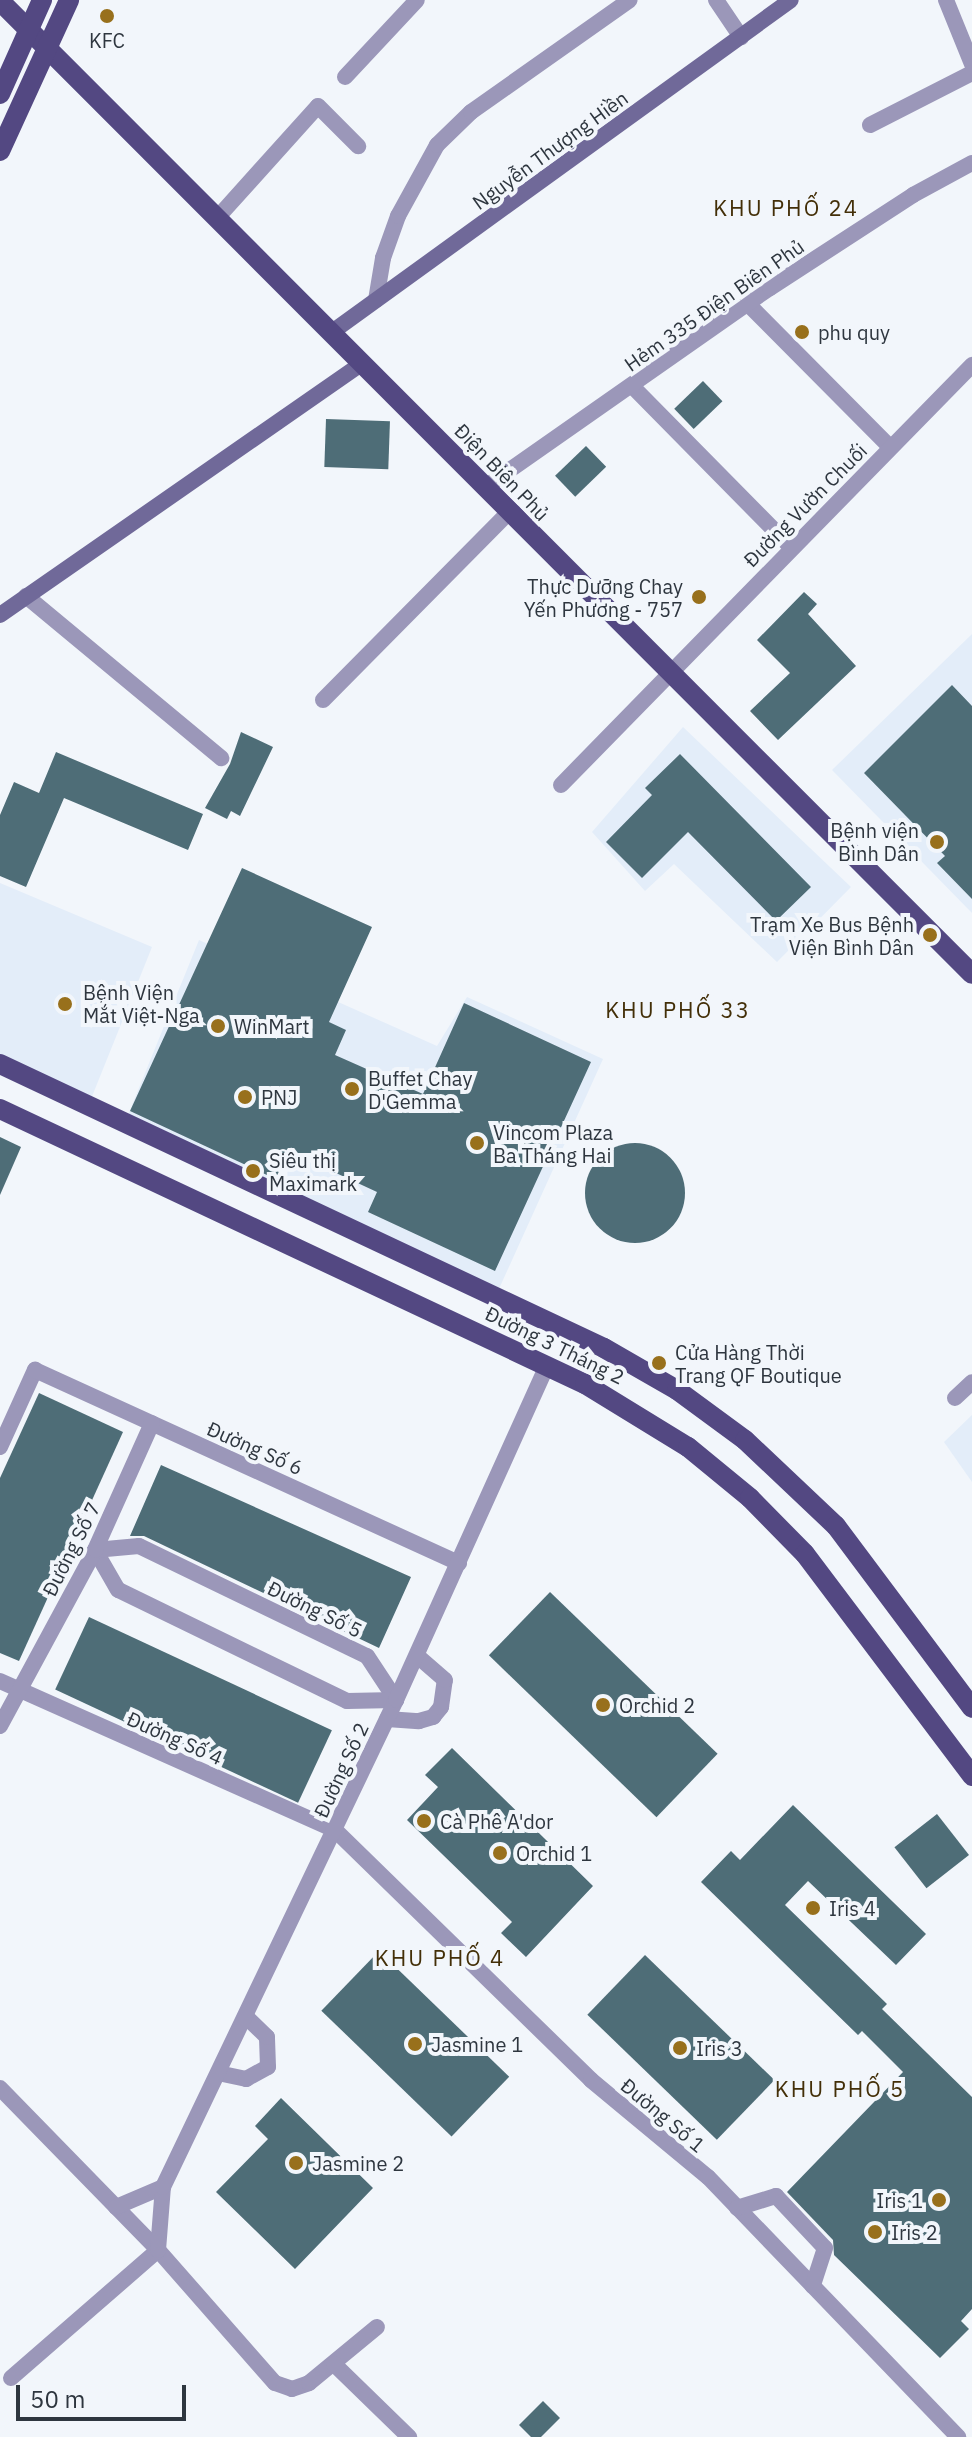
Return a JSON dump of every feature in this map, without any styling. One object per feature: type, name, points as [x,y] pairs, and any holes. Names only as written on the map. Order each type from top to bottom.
[{"type":"main road","points":[[0,94],[42,0]]},
{"type":"main road","points":[[0,151],[69,0]]},
{"type":"main road","name":"Điện Biên Phủ","points":[[0,1],[48,45],[667,673],[972,974]]},
{"type":"main road","name":"Đường 3 Tháng 2","points":[[0,1064],[604,1348],[677,1390],[745,1440],[836,1526],[972,1708]]},
{"type":"main road","name":"Đường 3 Tháng 2","points":[[0,1109],[547,1366],[655,1425],[759,1507],[831,1584],[972,1776]]},
{"type":"street","points":[[345,77],[417,0]]},
{"type":"street","points":[[376,300],[383,258],[398,216],[437,145],[471,112],[630,0]]},
{"type":"street","points":[[716,0],[741,37]]},
{"type":"street","name":"Nguyễn Thượng Hiền","points":[[332,332],[791,0]]},
{"type":"street","points":[[946,0],[972,64]]},
{"type":"street","points":[[870,125],[972,73]]},
{"type":"street","points":[[218,217],[318,106],[358,146]]},
{"type":"street","name":"Hẻm 335 Điện Biên Phủ","points":[[484,488],[748,304],[913,195],[972,163]]},
{"type":"street","points":[[748,304],[890,447]]},
{"type":"street","points":[[0,615],[363,363]]},
{"type":"street","name":"Đường Vườn Chuối","points":[[561,785],[667,673],[972,365]]},
{"type":"street","points":[[632,386],[791,547]]},
{"type":"street","points":[[323,700],[508,513]]},
{"type":"street","points":[[26,596],[221,758]]},
{"type":"street","name":"Đường Số 2","points":[[158,2250],[163,2187],[417,1656],[547,1366]]},
{"type":"street","name":"Đường Số 6","points":[[0,1447],[35,1370],[459,1563]]},
{"type":"street","points":[[955,1398],[972,1382]]},
{"type":"street","name":"Đường Số 7","points":[[0,1726],[95,1550],[152,1423]]},
{"type":"street","name":"Đường Số 5","points":[[95,1550],[139,1546],[367,1656],[396,1700]]},
{"type":"street","points":[[95,1550],[118,1590],[347,1701],[396,1700]]},
{"type":"street","points":[[387,1719],[419,1721],[433,1717],[441,1707],[445,1680],[417,1656]]},
{"type":"street","name":"Đường Số 4","points":[[0,1681],[335,1830]]},
{"type":"street","name":"Đường Số 1","points":[[335,1830],[591,2080],[737,2208],[958,2437]]},
{"type":"street","points":[[218,2073],[246,2079],[268,2067],[267,2037],[245,2016]]},
{"type":"street","points":[[0,2088],[158,2250],[275,2383],[292,2389],[334,2364],[377,2327]]},
{"type":"street","points":[[116,2207],[163,2187]]},
{"type":"street","points":[[737,2208],[776,2196],[825,2248],[813,2286]]},
{"type":"street","points":[[11,2378],[158,2250]]},
{"type":"street","points":[[334,2364],[409,2437]]},
{"type":"shaded area","name":"Bệnh viện Bình Dân","points":[[972,634],[972,913],[832,770]]},
{"type":"shaded area","points":[[683,727],[851,887],[777,962],[674,864],[645,891],[592,832]]},
{"type":"shaded area","name":"Bệnh Viện Mắt Việt-Nga","points":[[0,883],[152,947],[89,1104],[0,1061]]},
{"type":"shaded area","points":[[199,940],[437,1046],[467,997],[603,1059],[498,1291],[126,1120]]},
{"type":"shaded area","points":[[972,1415],[972,1482],[944,1442]]},
{"type":"building","points":[[703,381],[722,401],[694,429],[674,409]]},
{"type":"building","points":[[326,419],[390,421],[388,469],[324,467]]},
{"type":"building","points":[[586,446],[606,467],[575,497],[555,476]]},
{"type":"building","points":[[804,592],[817,604],[808,614],[856,666],[778,740],[750,711],[790,673],[757,640]]},
{"type":"building","name":"Bệnh viện Bình Dân","points":[[952,685],[972,706],[972,899],[937,863],[945,856],[864,773]]},
{"type":"building","points":[[241,732],[273,747],[240,816],[231,811],[227,819],[205,808],[230,764]]},
{"type":"building","points":[[56,752],[203,814],[188,850],[64,798],[26,887],[0,876],[0,815],[14,782],[39,793]]},
{"type":"building","points":[[680,754],[811,887],[776,921],[688,832],[642,878],[606,842],[652,795],[645,788]]},
{"type":"building","points":[[242,868],[372,927],[329,1022],[346,1030],[335,1055],[423,1094],[464,1003],[591,1062],[495,1271],[368,1212],[377,1192],[295,1154],[282,1182],[130,1111]]},
{"type":"building","points":[[0,1137],[21,1147],[0,1195]]},
{"type":"building","points":[[635,1143],[654,1147],[670,1158],[681,1174],[685,1193],[681,1212],[670,1228],[654,1239],[635,1243],[616,1239],[600,1228],[589,1212],[585,1193],[589,1174],[600,1158],[616,1147]]},
{"type":"building","points":[[39,1393],[123,1432],[19,1661],[0,1653],[0,1478]]},
{"type":"building","points":[[161,1465],[411,1577],[379,1648],[144,1536],[130,1536]]},
{"type":"building","name":"Orchid 2","points":[[550,1592],[718,1754],[656,1817],[489,1655]]},
{"type":"building","points":[[89,1617],[332,1730],[298,1803],[55,1690]]},
{"type":"building","name":"Orchid 1","points":[[452,1748],[593,1886],[526,1957],[501,1933],[512,1922],[407,1820],[438,1787],[425,1775]]},
{"type":"building","points":[[793,1805],[926,1934],[896,1965],[808,1881],[785,1905],[887,2004],[882,2009],[972,2097],[972,2309],[961,2321],[969,2329],[940,2358],[834,2255],[833,2240],[787,2192],[903,2072],[862,2031],[858,2035],[701,1882],[731,1851],[740,1860]]},
{"type":"building","points":[[937,1814],[969,1855],[926,1888],[894,1847]]},
{"type":"building","name":"Jasmine 1","points":[[379,1951],[509,2077],[452,2136],[321,2011]]},
{"type":"building","name":"Iris 3","points":[[645,1955],[774,2080],[717,2140],[587,2015]]},
{"type":"building","name":"Jasmine 2","points":[[281,2098],[373,2188],[295,2269],[216,2192],[268,2139],[255,2126]]},
{"type":"building","points":[[543,2401],[560,2418],[541,2437],[531,2437],[519,2425]]},
{"type":"place","name":"KFC","points":[[107,16]]},
{"type":"place","name":"phu quy","points":[[802,332]]},
{"type":"place","name":"Thực Dưỡng Chay Yến Phương - 757","points":[[699,597]]},
{"type":"place","name":"Bệnh viện Bình Dân","points":[[937,842]]},
{"type":"place","name":"Trạm Xe Bus Bệnh Viện Bình Dân","points":[[930,935]]},
{"type":"place","name":"Bệnh Viện Mắt Việt-Nga","points":[[65,1004]]},
{"type":"place","name":"WinMart","points":[[218,1026]]},
{"type":"place","name":"Buffet Chay D'Gemma","points":[[352,1089]]},
{"type":"place","name":"PNJ","points":[[245,1097]]},
{"type":"place","name":"Vincom Plaza Ba Tháng Hai","points":[[477,1143]]},
{"type":"place","name":"Siêu thị Maximark","points":[[253,1171]]},
{"type":"place","name":"Cửa Hàng Thời Trang QF Boutique","points":[[659,1363]]},
{"type":"place","name":"Orchid 2","points":[[603,1705]]},
{"type":"place","name":"Cà Phê A'dor","points":[[424,1821]]},
{"type":"place","name":"Orchid 1","points":[[500,1853]]},
{"type":"place","name":"Iris 4","points":[[813,1908]]},
{"type":"place","name":"Jasmine 1","points":[[415,2044]]},
{"type":"place","name":"Iris 3","points":[[680,2048]]},
{"type":"place","name":"Jasmine 2","points":[[296,2163]]},
{"type":"place","name":"Iris 1","points":[[939,2200]]},
{"type":"place","name":"Iris 2","points":[[875,2232]]},
{"type":"district","name":"KHU PHỐ 24","points":[[786,208]]},
{"type":"district","name":"KHU PHỐ 33","points":[[678,1010]]},
{"type":"district","name":"KHU PHỐ 4","points":[[440,1958]]},
{"type":"district","name":"KHU PHỐ 5","points":[[840,2089]]}]
